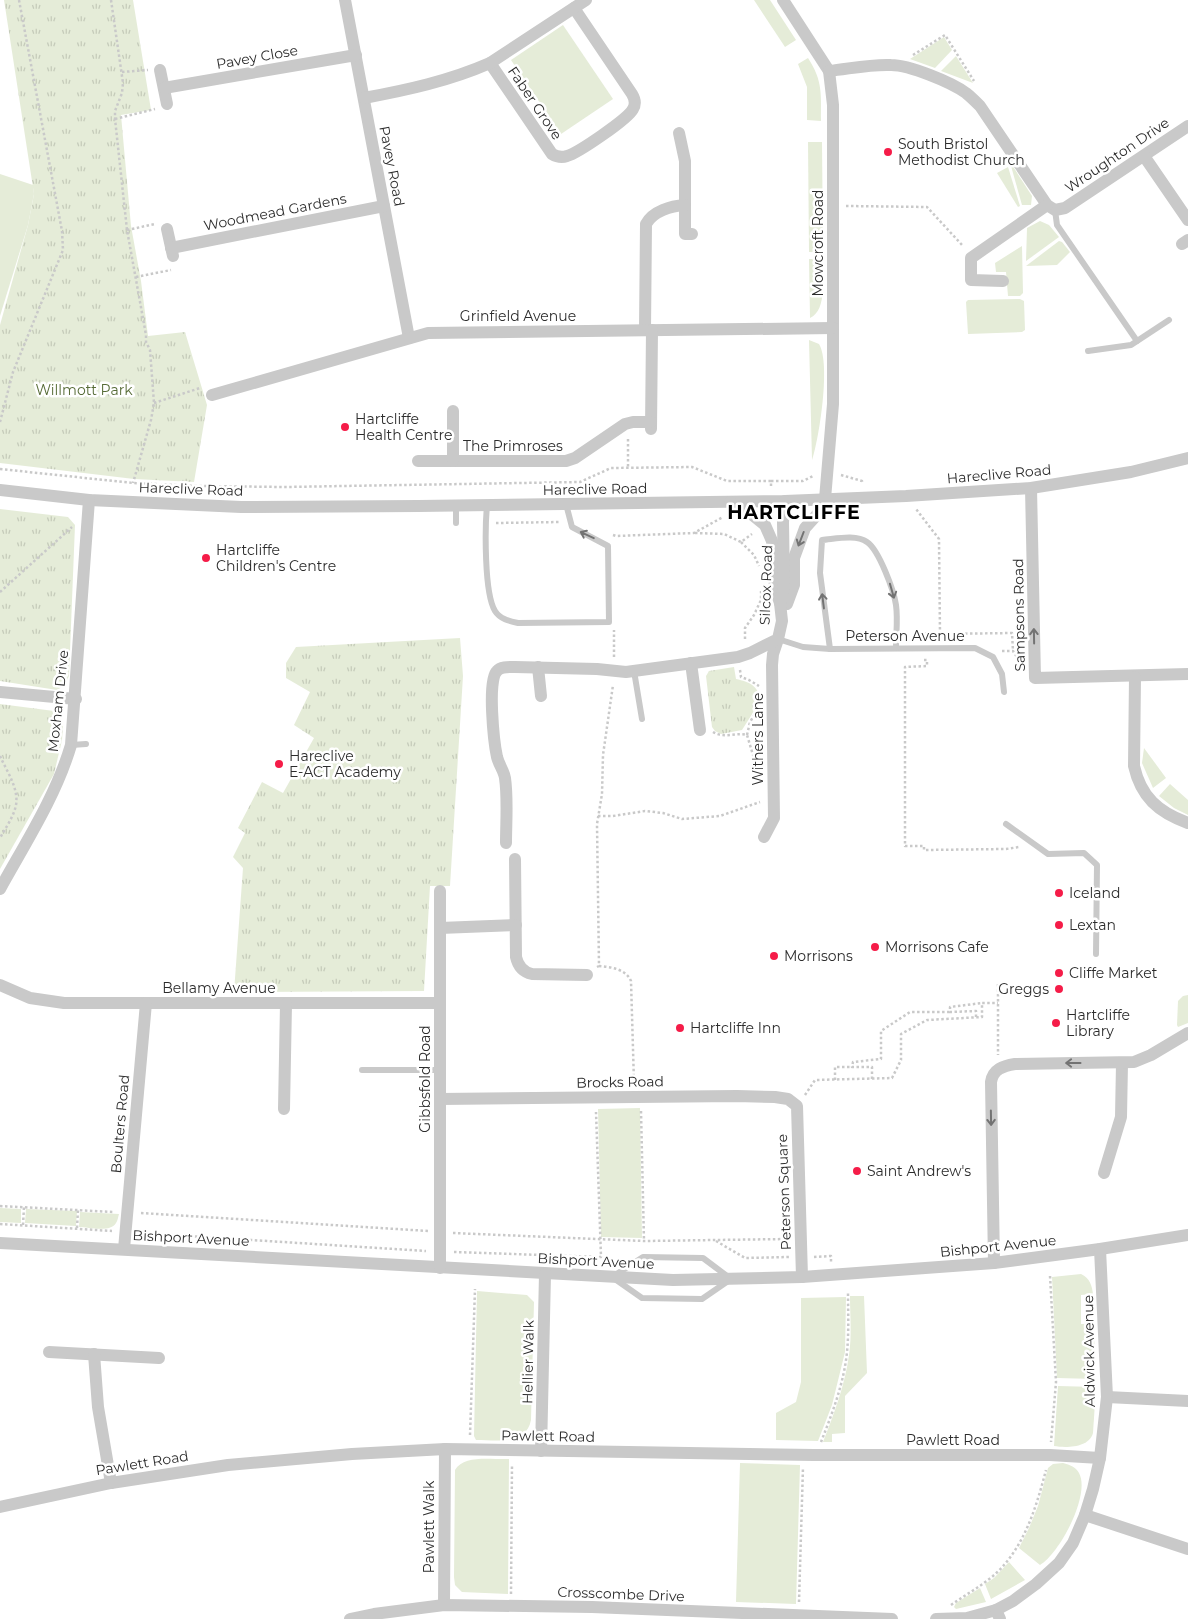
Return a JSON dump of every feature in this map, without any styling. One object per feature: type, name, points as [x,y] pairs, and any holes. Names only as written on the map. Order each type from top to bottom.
[{"type":"street","name":"Pavey Road","points":[[345,0],[409,338]]},
{"type":"street","points":[[364,98],[431,84],[490,63],[586,0]]},
{"type":"street","name":"Mowcroft Road","points":[[783,0],[829,71],[833,105],[833,404],[825,499]]},
{"type":"street","name":"Faber Grove","points":[[490,63],[552,154],[564,157],[575,153],[625,119],[635,102],[632,94],[574,8]]},
{"type":"street","name":"Pavey Close","points":[[164,88],[356,55]]},
{"type":"street","points":[[829,71],[897,65],[956,86],[968,94],[980,106],[1051,208]]},
{"type":"street","points":[[160,70],[167,104]]},
{"type":"street","name":"Wroughton Drive","points":[[972,257],[1051,208],[1065,208],[1188,126]]},
{"type":"street","points":[[679,133],[685,161],[685,234],[692,234]]},
{"type":"street","points":[[1144,156],[1188,220]]},
{"type":"street","points":[[628,423],[651,425],[646,224],[650,218],[665,209],[685,205]]},
{"type":"street","name":"Woodmead Gardens","points":[[172,252],[384,206]]},
{"type":"street","points":[[167,229],[172,252]]},
{"type":"street","points":[[972,257],[971,280],[1003,281]]},
{"type":"street","name":"Grinfield Avenue","points":[[212,395],[428,333],[834,328]]},
{"type":"street","name":"The Primroses","points":[[453,410],[453,461]]},
{"type":"street","name":"The Primroses","points":[[418,461],[571,460],[628,423]]},
{"type":"street","name":"Hareclive Road","points":[[0,490],[89,500],[241,507],[786,501],[1031,488],[1131,472],[1188,458]]},
{"type":"street","name":"Sampsons Road","points":[[1031,488],[1035,678],[1135,677],[1188,674]]},
{"type":"street","points":[[782,621],[794,585],[794,558],[805,528],[823,508],[848,498]]},
{"type":"street","name":"Moxham Drive","points":[[0,889],[52,795],[64,770],[72,745],[89,500]]},
{"type":"street","name":"Silcox Road","points":[[506,844],[505,781],[496,749],[493,723],[492,681],[497,670],[538,667],[634,671],[738,657],[778,639],[782,621],[780,603],[784,588],[782,522],[786,501]]},
{"type":"street","points":[[728,502],[749,512],[765,525],[772,541],[775,588],[780,603]]},
{"type":"street","name":"Withers Lane","points":[[764,837],[774,818],[767,801],[772,665],[778,639]]},
{"type":"street","points":[[691,663],[700,730]]},
{"type":"street","points":[[538,667],[541,696]]},
{"type":"street","points":[[1135,677],[1134,766],[1136,776],[1146,795],[1154,804],[1166,814],[1188,823]]},
{"type":"street","points":[[0,692],[76,700]]},
{"type":"street","points":[[515,858],[516,957],[519,966],[525,971],[538,974],[587,975]]},
{"type":"street","name":"Gibbsfold Road","points":[[440,891],[440,1268]]},
{"type":"street","points":[[440,928],[516,925]]},
{"type":"street","name":"Bellamy Avenue","points":[[0,985],[30,998],[79,1004],[440,1003]]},
{"type":"street","name":"Boulters Road","points":[[124,1249],[146,1003]]},
{"type":"street","points":[[284,1109],[286,1004]]},
{"type":"street","points":[[994,1262],[991,1082],[996,1070],[1006,1065],[1015,1064],[1134,1062],[1151,1055],[1188,1033]]},
{"type":"street","points":[[1104,1173],[1121,1117],[1122,1063]]},
{"type":"street","name":"Brocks Road","points":[[440,1099],[775,1097],[788,1099],[797,1106]]},
{"type":"street","name":"Peterson Square","points":[[797,1106],[802,1277]]},
{"type":"street","name":"Bishport Avenue","points":[[0,1243],[673,1280],[802,1277],[994,1262],[1100,1249],[1188,1235]]},
{"type":"street","name":"Aldwick Avenue","points":[[998,1614],[1059,1563],[1073,1543],[1085,1515],[1100,1458],[1108,1397],[1100,1249]]},
{"type":"street","name":"Hellier Walk","points":[[541,1451],[545,1274]]},
{"type":"street","points":[[48,1352],[158,1358]]},
{"type":"street","points":[[94,1354],[98,1406],[110,1483]]},
{"type":"street","points":[[1108,1397],[1188,1400]]},
{"type":"street","name":"Pawlett Road","points":[[0,1506],[110,1483],[228,1465],[352,1454],[445,1450],[512,1450],[1050,1455],[1100,1458]]},
{"type":"street","name":"Pawlett Walk","points":[[444,1605],[445,1450]]},
{"type":"street","points":[[1085,1515],[1188,1549]]},
{"type":"street","name":"Crosscombe Drive","points":[[350,1619],[444,1605],[511,1606],[591,1613],[892,1619]]},
{"type":"street","points":[[936,1619],[998,1614]]},
{"type":"lane","points":[[1051,208],[1057,225],[1137,341]]},
{"type":"lane","points":[[1088,351],[1126,347],[1169,320]]},
{"type":"lane","points":[[487,505],[486,523],[490,597],[496,613],[509,622],[609,622],[608,546],[572,527],[569,522],[566,504]]},
{"type":"lane","points":[[456,506],[456,523]]},
{"type":"lane","points":[[830,650],[820,573],[822,540],[854,538],[868,542],[880,560],[891,585],[896,605],[896,648]]},
{"type":"lane","name":"Peterson Avenue","points":[[778,639],[803,647],[830,650],[975,648],[993,657],[1002,674],[1004,692]]},
{"type":"lane","points":[[634,671],[642,719]]},
{"type":"lane","points":[[72,745],[86,744]]},
{"type":"lane","points":[[1006,824],[1048,854],[1084,854],[1097,866],[1096,954]]},
{"type":"lane","points":[[362,1070],[440,1070]]},
{"type":"lane","points":[[643,1257],[703,1258],[732,1278],[702,1299],[642,1298],[612,1277],[643,1257]]},
{"type":"path","points":[[0,422],[13,372],[63,250],[62,231],[20,0]]},
{"type":"path","points":[[112,0],[122,72],[122,93],[115,111],[115,119],[128,230],[146,342],[150,350],[154,403],[133,483]]},
{"type":"path","points":[[897,65],[945,35],[976,85],[968,94]]},
{"type":"path","points":[[122,72],[160,70]]},
{"type":"path","points":[[115,119],[167,104]]},
{"type":"path","points":[[833,206],[927,207],[972,257]]},
{"type":"path","points":[[128,230],[166,222],[167,229]]},
{"type":"path","points":[[136,277],[175,269],[172,252]]},
{"type":"path","points":[[154,403],[202,387],[212,395]]},
{"type":"path","points":[[628,423],[628,468]]},
{"type":"path","points":[[0,469],[133,483],[284,487],[580,482],[612,468],[692,467],[727,481],[771,481],[772,501]]},
{"type":"path","points":[[694,533],[727,515]]},
{"type":"path","points":[[486,523],[569,522]]},
{"type":"path","points":[[0,592],[74,525]]},
{"type":"path","points":[[742,542],[765,525]]},
{"type":"path","points":[[607,533],[616,536],[694,533],[724,534],[742,542],[754,556],[760,568]]},
{"type":"path","points":[[616,536],[616,545]]},
{"type":"path","points":[[761,590],[761,600],[745,628],[745,640],[737,648],[741,678],[749,680],[762,690]]},
{"type":"path","points":[[599,966],[598,816],[602,794],[603,755],[614,670],[615,624]]},
{"type":"path","points":[[940,634],[1012,633],[1013,651],[1020,663]]},
{"type":"path","points":[[1001,650],[1013,651]]},
{"type":"path","points":[[700,730],[712,732],[719,736],[746,735],[761,781]]},
{"type":"path","points":[[0,756],[15,788],[16,798],[15,809],[0,838]]},
{"type":"path","points":[[598,816],[614,816],[645,811],[663,812],[682,819],[720,816],[767,801],[761,794]]},
{"type":"path","points":[[906,837],[905,846],[924,846],[924,850],[1017,848],[1027,839]]},
{"type":"path","points":[[587,975],[599,966],[614,968],[626,975],[631,981],[644,1241]]},
{"type":"path","points":[[998,984],[998,1052]]},
{"type":"path","points":[[950,1012],[950,1008],[982,1003],[998,1003]]},
{"type":"path","points":[[797,1106],[815,1080],[892,1078],[901,1060],[901,1034],[927,1020],[982,1017],[982,1003]]},
{"type":"path","points":[[852,1067],[852,1062],[881,1059],[881,1031],[910,1012],[976,1011],[976,1017]]},
{"type":"path","points":[[834,1080],[835,1067],[872,1066],[872,1079]]},
{"type":"path","points":[[0,1224],[440,1252],[601,1257],[595,1098]]},
{"type":"path","points":[[0,1206],[128,1212],[440,1232],[644,1241],[800,1239]]},
{"type":"path","points":[[23,1226],[24,1207]]},
{"type":"path","points":[[77,1229],[78,1210]]},
{"type":"path","points":[[716,1241],[744,1258],[831,1256]]},
{"type":"path","points":[[470,1450],[475,1289]]},
{"type":"path","points":[[511,1606],[512,1450]]},
{"type":"green space","name":"Willmott Park","points":[[4,0],[133,0],[151,110],[121,115],[131,226],[148,336],[185,332],[207,405],[194,482],[134,479],[0,463],[0,325],[28,225],[34,194]]},
{"type":"green space","points":[[754,0],[770,0],[796,40],[785,47]]},
{"type":"green space","points":[[563,25],[613,99],[561,134],[511,60]]},
{"type":"green space","points":[[944,37],[952,50],[935,68],[910,59]]},
{"type":"green space","points":[[956,56],[973,83],[941,71]]},
{"type":"green space","points":[[808,58],[819,81],[821,121],[807,120],[807,87],[798,64]]},
{"type":"green space","points":[[808,142],[822,142],[823,252],[809,252]]},
{"type":"green space","points":[[1012,165],[1032,196],[1031,205],[1022,205]]},
{"type":"green space","points":[[1008,167],[1020,206],[1018,207],[997,173]]},
{"type":"green space","points":[[0,174],[33,185],[34,194],[28,225],[0,316]]},
{"type":"green space","points":[[1040,221],[1049,225],[1059,237],[1026,261],[1027,228]]},
{"type":"green space","points":[[1059,241],[1070,252],[1057,265],[1026,266]]},
{"type":"green space","points":[[1022,246],[1023,293],[1020,296],[1008,296],[1006,272],[996,272],[995,263]]},
{"type":"green space","points":[[809,259],[822,259],[823,283],[822,300],[816,314],[810,318]]},
{"type":"green space","points":[[1020,299],[1024,301],[1025,330],[1022,332],[968,334],[966,302],[968,300]]},
{"type":"green space","points":[[809,340],[819,344],[824,367],[823,401],[812,460]]},
{"type":"green space","points":[[0,509],[68,517],[75,525],[69,676],[64,686],[57,690],[0,681]]},
{"type":"green space","points":[[460,638],[463,676],[450,886],[430,886],[424,991],[234,992],[243,868],[233,857],[245,833],[238,828],[262,782],[283,793],[314,738],[294,725],[310,692],[286,678],[286,663],[296,647]]},
{"type":"green space","points":[[734,667],[736,679],[752,685],[761,700],[742,730],[721,734],[712,727],[706,676],[709,671]]},
{"type":"green space","points":[[0,704],[54,711],[61,715],[63,723],[62,740],[54,774],[0,869]]},
{"type":"green space","points":[[1144,748],[1166,778],[1153,788],[1142,763]]},
{"type":"green space","points":[[1170,784],[1188,800],[1188,815],[1174,808],[1159,796]]},
{"type":"green space","points":[[1188,995],[1188,1023],[1178,1027],[1178,1001],[1183,996]]},
{"type":"green space","points":[[640,1108],[642,1238],[601,1237],[598,1109]]},
{"type":"green space","points":[[0,1208],[21,1209],[21,1223],[0,1222]]},
{"type":"green space","points":[[26,1209],[77,1211],[76,1226],[25,1223]]},
{"type":"green space","points":[[80,1212],[119,1214],[117,1222],[113,1226],[99,1229],[79,1227]]},
{"type":"green space","points":[[1081,1274],[1091,1285],[1093,1294],[1081,1295],[1081,1324],[1094,1324],[1095,1379],[1057,1378],[1052,1277]]},
{"type":"green space","points":[[477,1291],[527,1295],[534,1302],[531,1420],[523,1434],[509,1440],[476,1440],[474,1436]]},
{"type":"green space","points":[[850,1296],[864,1296],[867,1373],[845,1396],[845,1433],[832,1434],[832,1442],[823,1442],[845,1377],[850,1341]]},
{"type":"green space","points":[[846,1297],[845,1352],[832,1405],[818,1441],[776,1440],[776,1413],[796,1402],[801,1382],[801,1298]]},
{"type":"green space","points":[[1058,1386],[1096,1387],[1093,1433],[1087,1442],[1071,1447],[1054,1446]]},
{"type":"green space","points":[[509,1459],[508,1594],[462,1592],[455,1585],[454,1577],[455,1470],[459,1465],[472,1460]]},
{"type":"green space","points":[[740,1463],[800,1465],[796,1604],[736,1602]]},
{"type":"green space","points":[[1063,1463],[1070,1465],[1078,1471],[1082,1483],[1081,1495],[1077,1509],[1064,1537],[1048,1559],[1040,1565],[1019,1548],[1038,1506],[1048,1468],[1053,1464]]},
{"type":"green space","points":[[1009,1562],[1025,1580],[991,1599],[985,1584],[994,1578]]},
{"type":"green space","points":[[980,1588],[986,1602],[956,1609],[954,1607],[956,1603]]},
{"type":"place","name":"South Bristol Methodist Church","points":[[888,152]]},
{"type":"place","name":"Hartcliffe Health Centre","points":[[345,427]]},
{"type":"place","name":"Hartcliffe Children's Centre","points":[[206,558]]},
{"type":"place","name":"Hareclive E-ACT Academy","points":[[279,764]]},
{"type":"place","name":"Iceland","points":[[1059,893]]},
{"type":"place","name":"Lextan","points":[[1059,925]]},
{"type":"place","name":"Morrisons Cafe","points":[[875,947]]},
{"type":"place","name":"Morrisons","points":[[774,956]]},
{"type":"place","name":"Cliffe Market","points":[[1059,973]]},
{"type":"place","name":"Greggs","points":[[1059,989]]},
{"type":"place","name":"Hartcliffe Library","points":[[1056,1023]]},
{"type":"place","name":"Hartcliffe Inn","points":[[680,1028]]},
{"type":"place","name":"Saint Andrew's","points":[[857,1171]]},
{"type":"district","name":"HARTCLIFFE","points":[[794,512]]}]
